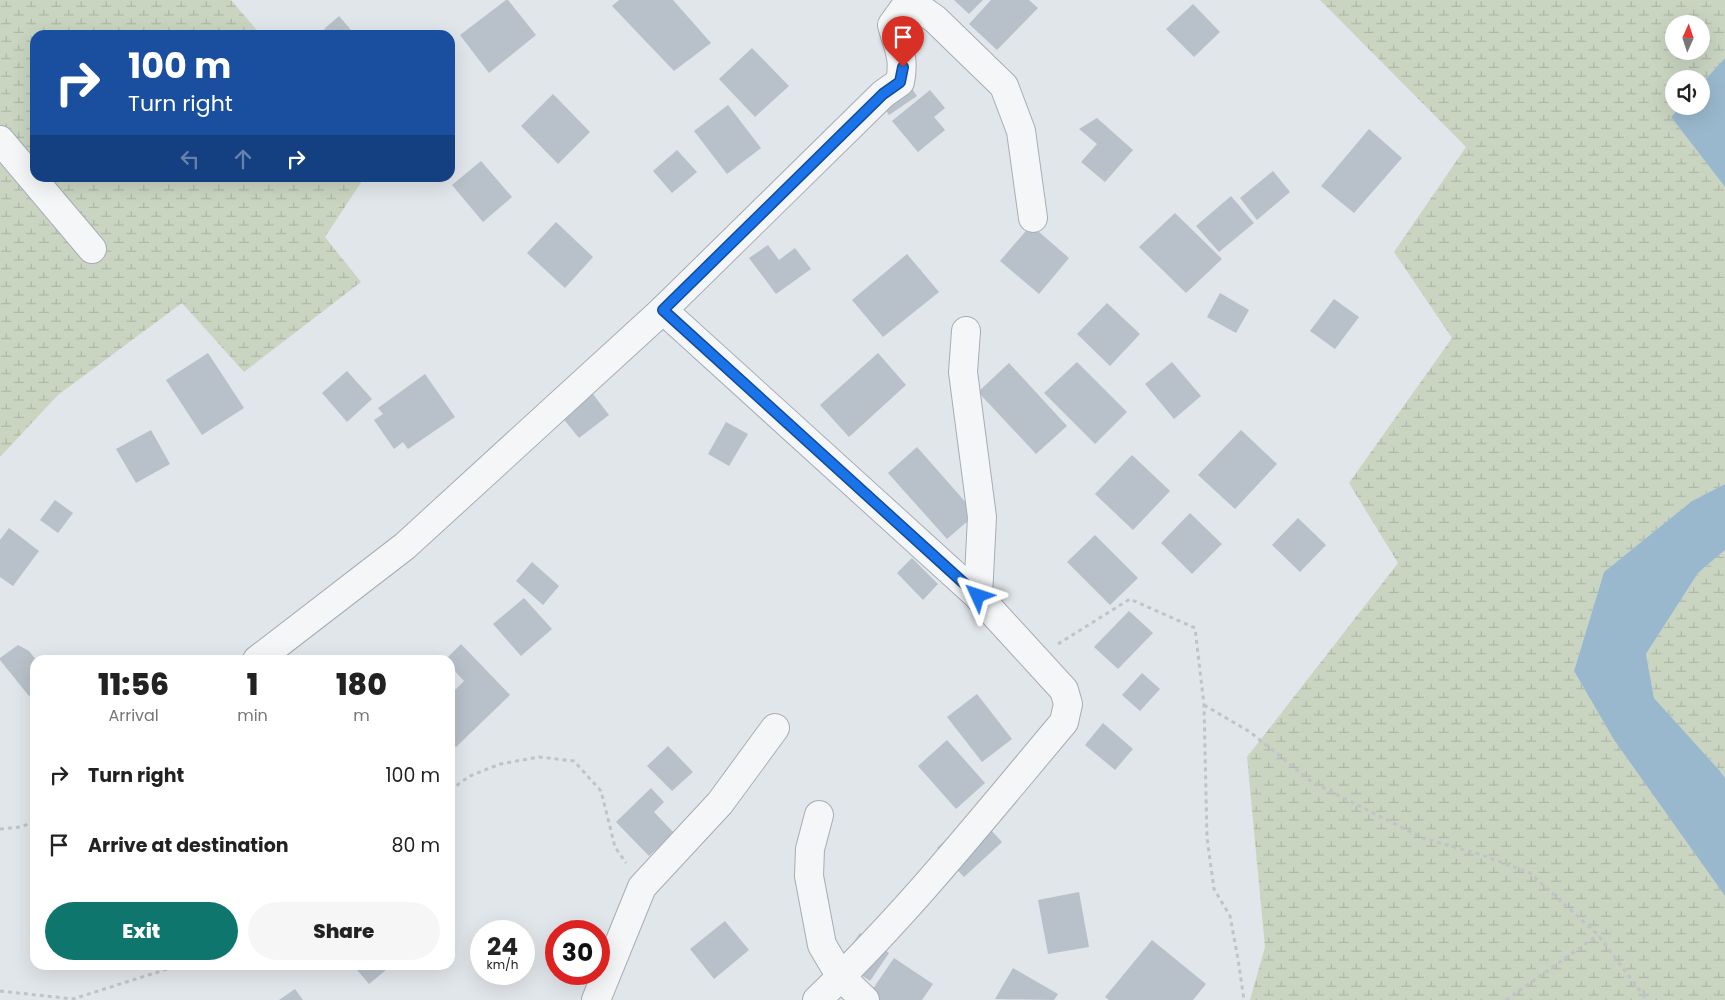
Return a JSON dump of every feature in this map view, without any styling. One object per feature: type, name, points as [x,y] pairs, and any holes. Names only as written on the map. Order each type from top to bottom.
[{"type":"street","points":[[263,655],[405,546],[663,310],[883,94],[900,82],[903,67],[892,25],[909,0],[935,19],[1004,86],[1021,131],[1033,218]]},
{"type":"street","points":[[0,140],[30,176]]},
{"type":"street","points":[[35,182],[92,249]]},
{"type":"street","points":[[663,310],[978,596],[1064,690],[1068,704],[1064,722],[931,881],[817,1000]]},
{"type":"street","points":[[966,330],[963,372],[982,517],[978,596]]},
{"type":"street","points":[[596,1000],[642,887],[720,803],[775,728]]},
{"type":"street","points":[[819,815],[810,849],[809,876],[822,945],[841,977],[865,1000]]},
{"type":"path","points":[[1034,659],[1130,599],[1195,628],[1204,705],[1209,855],[1214,889],[1230,916],[1244,1000]]},
{"type":"path","points":[[1204,705],[1250,732],[1312,782],[1423,838],[1482,855],[1530,873],[1598,935],[1647,1000]]},
{"type":"path","points":[[455,786],[470,776],[500,764],[539,757],[574,761],[601,791],[615,846],[642,887]]},
{"type":"path","points":[[0,829],[21,827],[30,823]]},
{"type":"path","points":[[1506,1000],[1598,935]]},
{"type":"path","points":[[0,991],[73,999],[164,970]]},
{"type":"green space","points":[[0,0],[231,0],[257,30],[30,30],[30,182],[361,182],[325,237],[361,282],[244,372],[182,303],[58,395],[0,457]]},
{"type":"green space","points":[[1320,0],[1725,0],[1725,58],[1710,74],[1710,70],[1665,70],[1665,115],[1673,115],[1671,117],[1725,187],[1725,484],[1692,501],[1604,572],[1574,671],[1614,740],[1725,896],[1725,1000],[1250,1000],[1265,947],[1247,757],[1398,563],[1349,483],[1452,338],[1394,252],[1466,147]]},
{"type":"green space","points":[[1725,550],[1725,778],[1654,698],[1646,654],[1698,573]]},
{"type":"water","points":[[1725,58],[1725,187],[1671,117],[1673,115],[1710,115],[1710,74]]},
{"type":"water","points":[[1725,484],[1725,550],[1698,573],[1646,654],[1654,698],[1725,778],[1725,896],[1614,740],[1574,671],[1604,572],[1692,501]]},
{"type":"building","points":[[508,0],[536,35],[489,73],[460,35]]},
{"type":"building","points":[[619,0],[673,0],[711,43],[674,71],[612,6]]},
{"type":"building","points":[[954,0],[983,0],[969,14]]},
{"type":"building","points":[[991,0],[1029,0],[1038,8],[997,50],[969,24]]},
{"type":"building","points":[[1193,4],[1220,32],[1194,57],[1166,29]]},
{"type":"building","points":[[339,16],[351,30],[325,30]]},
{"type":"building","points":[[752,48],[789,86],[755,117],[719,79]]},
{"type":"building","points":[[898,69],[917,96],[889,115],[871,88]]},
{"type":"building","points":[[930,90],[945,108],[934,117],[945,130],[918,152],[892,121]]},
{"type":"building","points":[[553,94],[590,132],[558,164],[521,126]]},
{"type":"building","points":[[728,105],[761,148],[727,174],[694,131]]},
{"type":"building","points":[[1097,118],[1133,150],[1105,182],[1081,162],[1097,144],[1079,129]]},
{"type":"building","points":[[1369,129],[1402,158],[1354,213],[1321,186]]},
{"type":"building","points":[[677,150],[697,172],[672,193],[653,171]]},
{"type":"building","points":[[481,161],[512,197],[483,222],[452,185]]},
{"type":"building","points":[[1273,171],[1290,192],[1257,220],[1240,198]]},
{"type":"building","points":[[1231,196],[1254,223],[1219,252],[1196,226]]},
{"type":"building","points":[[1175,213],[1222,259],[1186,293],[1139,247]]},
{"type":"building","points":[[556,222],[593,257],[565,288],[527,253]]},
{"type":"building","points":[[1031,225],[1069,258],[1039,294],[1000,261]]},
{"type":"building","points":[[768,245],[779,260],[795,248],[811,269],[776,294],[749,258]]},
{"type":"building","points":[[907,254],[939,292],[883,337],[852,300]]},
{"type":"building","points":[[1220,293],[1249,310],[1236,333],[1207,317]]},
{"type":"building","points":[[1334,299],[1359,317],[1335,349],[1310,331]]},
{"type":"building","points":[[1107,303],[1140,334],[1110,366],[1077,334]]},
{"type":"building","points":[[208,353],[244,408],[202,435],[166,380]]},
{"type":"building","points":[[878,353],[906,385],[849,437],[820,405]]},
{"type":"building","points":[[1077,362],[1127,412],[1095,444],[1044,393]]},
{"type":"building","points":[[1172,362],[1201,396],[1174,419],[1145,384]]},
{"type":"building","points":[[1009,363],[1067,426],[1036,454],[978,392]]},
{"type":"building","points":[[347,371],[372,399],[347,422],[322,393]]},
{"type":"building","points":[[425,374],[455,417],[408,449],[403,442],[394,449],[374,420],[383,414],[378,408]]},
{"type":"building","points":[[579,376],[609,415],[579,438],[548,400]]},
{"type":"building","points":[[726,422],[748,434],[729,466],[708,454]]},
{"type":"building","points":[[151,430],[170,464],[136,483],[116,449]]},
{"type":"building","points":[[1241,430],[1277,464],[1235,509],[1198,475]]},
{"type":"building","points":[[917,447],[976,514],[947,539],[888,473]]},
{"type":"building","points":[[1132,455],[1170,491],[1133,530],[1095,494]]},
{"type":"building","points":[[55,500],[73,513],[58,533],[40,520]]},
{"type":"building","points":[[1190,513],[1222,544],[1192,574],[1161,543]]},
{"type":"building","points":[[1298,518],[1326,545],[1300,572],[1272,545]]},
{"type":"building","points":[[9,528],[39,551],[13,586],[0,577],[0,540]]},
{"type":"building","points":[[1095,535],[1138,578],[1110,605],[1067,562]]},
{"type":"building","points":[[912,558],[938,584],[923,600],[897,573]]},
{"type":"building","points":[[532,562],[559,586],[543,605],[516,581]]},
{"type":"building","points":[[524,598],[552,629],[521,656],[493,624]]},
{"type":"building","points":[[1129,611],[1153,633],[1118,669],[1094,647]]},
{"type":"building","points":[[461,644],[510,695],[456,747],[455,690],[464,681],[455,671],[455,655],[450,655]]},
{"type":"building","points":[[18,645],[32,655],[30,655],[29,696],[0,660],[0,658]]},
{"type":"building","points":[[1142,673],[1160,689],[1140,711],[1122,695]]},
{"type":"building","points":[[977,694],[1012,739],[982,762],[947,717]]},
{"type":"building","points":[[1103,723],[1133,749],[1115,770],[1085,745]]},
{"type":"building","points":[[947,740],[985,783],[956,809],[918,766]]},
{"type":"building","points":[[668,746],[693,772],[672,791],[647,766]]},
{"type":"building","points":[[651,788],[664,802],[654,812],[674,833],[649,856],[616,822]]},
{"type":"building","points":[[975,813],[1002,842],[964,877],[937,848]]},
{"type":"building","points":[[1079,892],[1089,947],[1048,954],[1038,900]]},
{"type":"building","points":[[725,921],[749,950],[714,979],[690,949]]},
{"type":"building","points":[[860,933],[889,953],[870,981],[841,961]]},
{"type":"building","points":[[1152,940],[1206,984],[1193,1000],[1109,1000],[1105,997]]},
{"type":"building","points":[[894,958],[933,984],[922,1000],[880,1000],[870,993]]},
{"type":"building","points":[[1013,968],[1058,994],[1054,1000],[995,999]]},
{"type":"building","points":[[357,970],[386,970],[369,984]]},
{"type":"building","points":[[295,989],[303,1000],[279,1000]]},
{"type":"route","points":[[903,67],[900,82],[883,94],[663,310],[978,596]]}]
